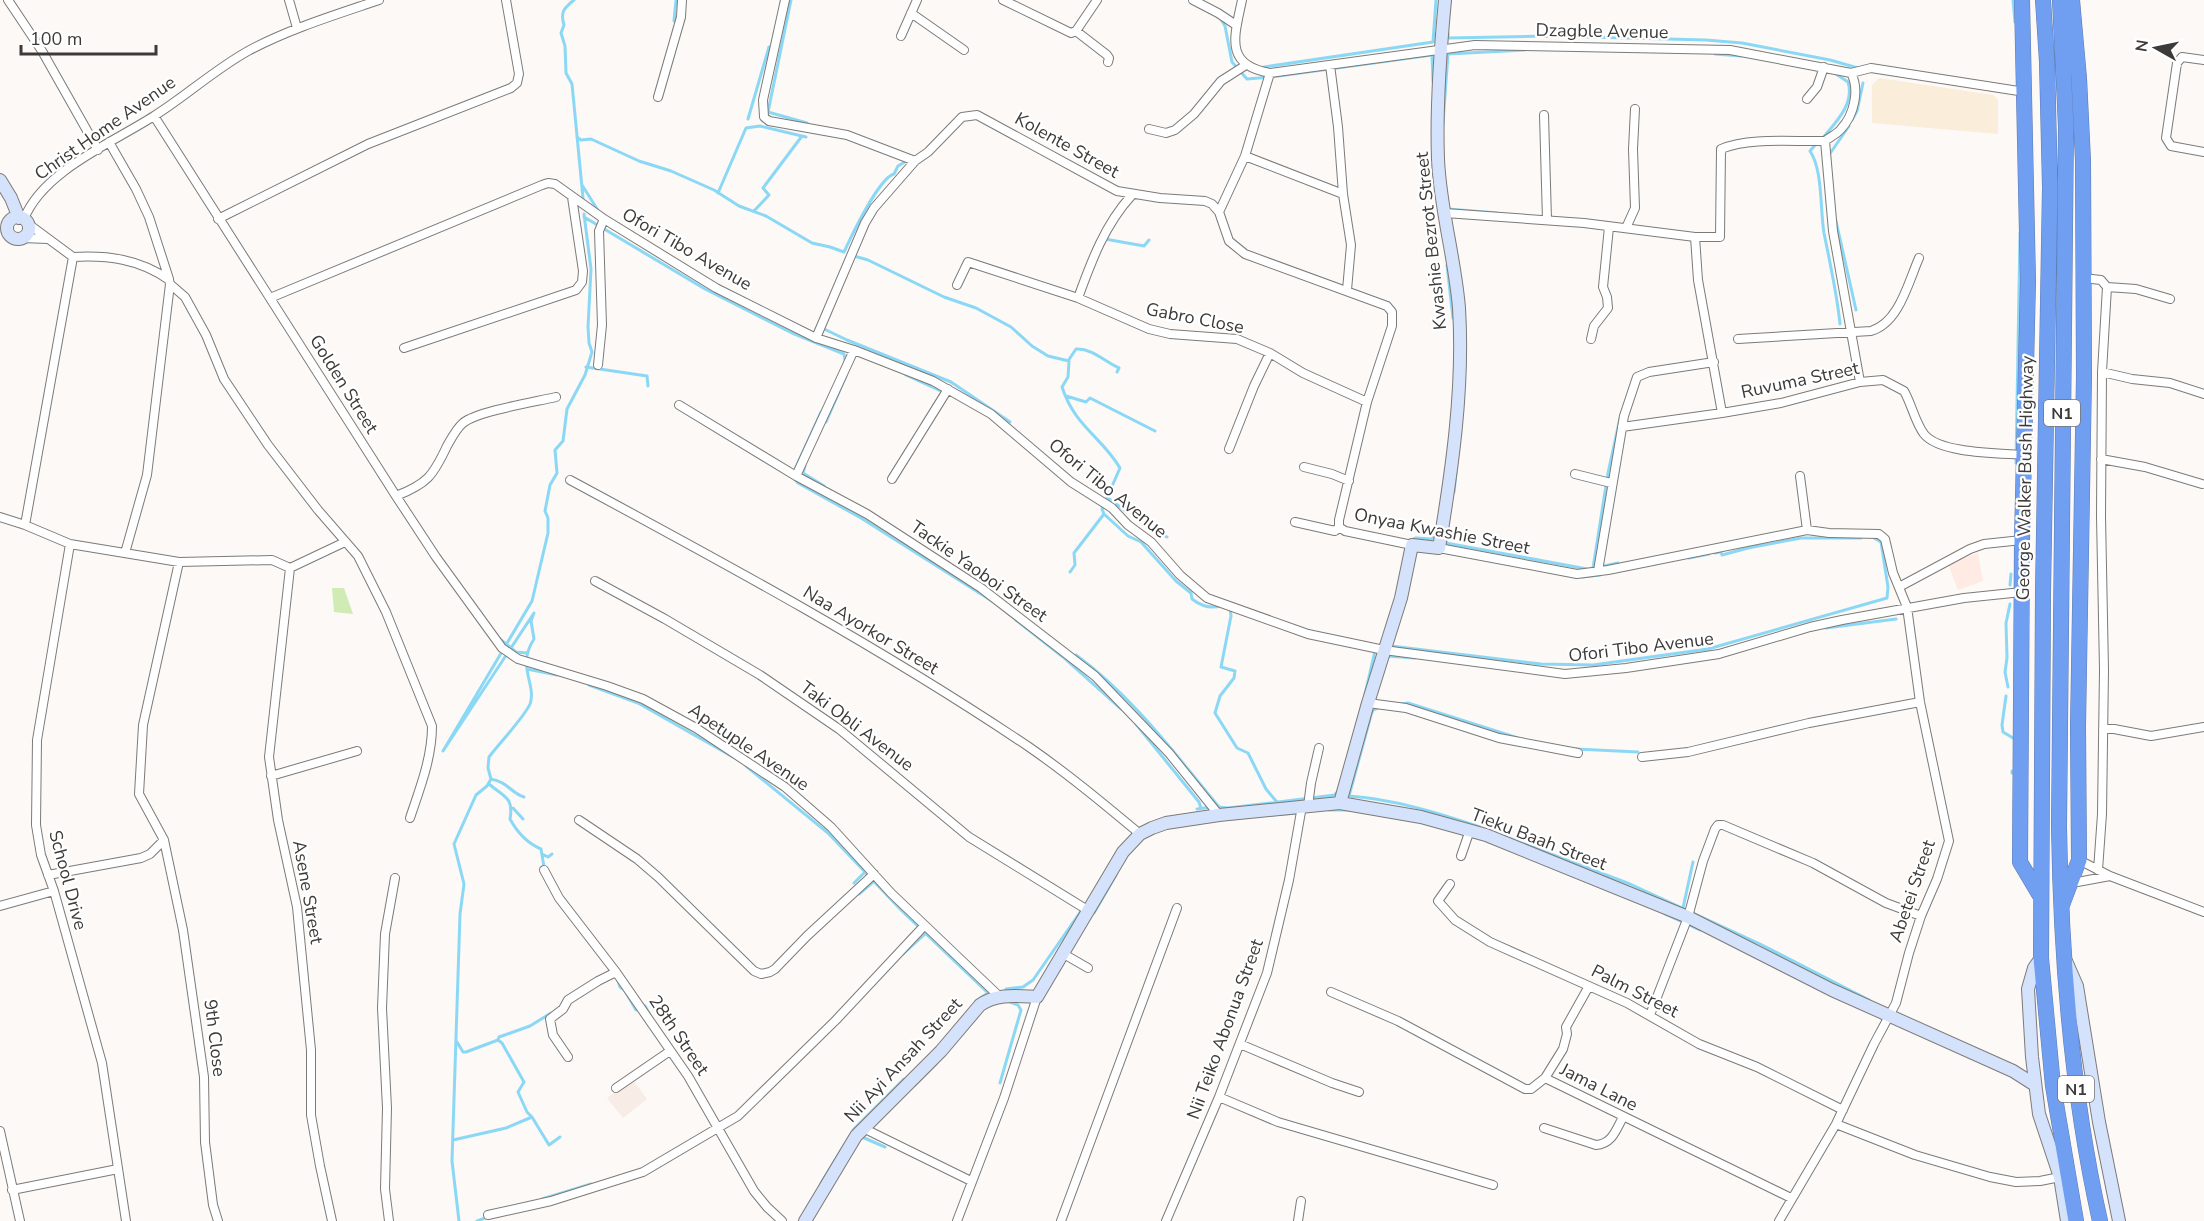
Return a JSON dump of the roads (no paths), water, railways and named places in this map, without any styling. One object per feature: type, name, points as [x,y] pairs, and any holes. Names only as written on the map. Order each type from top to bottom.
[{"type":"highway","points":[[2022,0],[2028,280],[2022,540],[2020,862],[2040,895]]},
{"type":"highway","name":"George Walker Bush Highway","points":[[2043,0],[2050,187],[2041,958],[2053,1086],[2076,1221]]},
{"type":"highway","name":"George Walker Bush Highway","points":[[2060,0],[2066,147],[2060,910],[2081,1130],[2100,1221]]},
{"type":"highway","points":[[2060,910],[2079,860],[2078,726],[2084,376],[2082,149],[2072,0]]},
{"type":"highway","points":[[2020,862],[2041,812]]},
{"type":"highway","points":[[2059,827],[2079,860]]},
{"type":"street","points":[[8,0],[42,51],[98,150]]},
{"type":"street","points":[[289,0],[297,28]]},
{"type":"street","name":"Christ Home Avenue","points":[[14,227],[36,195],[56,178],[109,142],[154,116],[212,73],[248,51],[297,28],[379,0]]},
{"type":"street","points":[[218,219],[368,144],[511,88],[517,83],[519,74],[506,0]]},
{"type":"street","points":[[658,97],[681,17],[682,0]]},
{"type":"street","points":[[784,0],[763,100],[764,117],[769,121],[847,135],[915,161]]},
{"type":"street","points":[[901,36],[917,0]]},
{"type":"street","points":[[1003,0],[1071,33],[1076,31],[1097,0]]},
{"type":"street","points":[[1193,0],[1236,25]]},
{"type":"street","points":[[1149,129],[1166,133],[1175,130],[1194,114],[1221,81],[1246,65],[1241,60],[1234,40],[1242,0]]},
{"type":"street","name":"Kwashie Bezrot Street","points":[[1439,548],[1452,475],[1459,378],[1459,308],[1438,160],[1441,48],[1445,0]]},
{"type":"street","points":[[911,13],[964,50]]},
{"type":"street","points":[[1076,31],[1107,55],[1108,62]]},
{"type":"street","name":"Dzagble Avenue","points":[[1246,65],[1254,70],[1270,73],[1475,45],[1730,50],[1851,73],[1870,68],[2025,92]]},
{"type":"street","points":[[2204,60],[2182,57],[2177,63],[2166,138],[2170,146],[2204,152]]},
{"type":"street","points":[[1330,65],[1343,194],[1350,228],[1351,245],[1347,290]]},
{"type":"street","points":[[1807,99],[1817,87],[1824,67]]},
{"type":"street","points":[[1219,212],[1245,156],[1270,73]]},
{"type":"street","points":[[1445,213],[1547,220],[1695,237],[1720,237],[1721,149],[1746,142],[1825,141],[1841,129],[1851,109],[1856,89],[1851,73]]},
{"type":"street","points":[[1626,228],[1635,208],[1633,169],[1635,109]]},
{"type":"street","name":"Kolente Street","points":[[816,338],[874,208],[915,161],[928,152],[962,117],[977,115],[1117,191],[1132,195],[1205,201],[1212,204],[1219,212]]},
{"type":"street","points":[[1544,115],[1547,220]]},
{"type":"street","name":"Golden Street","points":[[154,116],[396,496],[493,637],[502,648],[518,659]]},
{"type":"street","points":[[1825,141],[1833,231],[1860,382]]},
{"type":"street","points":[[109,142],[149,217],[170,282],[147,475],[124,553]]},
{"type":"street","points":[[1245,156],[1343,194]]},
{"type":"street","points":[[0,180],[11,198],[14,227]]},
{"type":"street","name":"Ofori Tibo Avenue","points":[[270,298],[548,183],[561,187],[604,219],[716,288],[816,338],[854,350],[933,381],[991,414],[1063,476],[1105,503],[1151,542],[1173,567],[1207,598],[1308,634],[1384,650],[1551,673],[1593,672],[1719,654],[1810,627],[1907,608],[2022,591]]},
{"type":"street","points":[[1078,298],[1099,246],[1113,221],[1132,195]]},
{"type":"street","points":[[404,348],[576,290],[582,282],[584,271],[572,196]]},
{"type":"street","name":"Onyaa Kwashie Street","points":[[1219,212],[1229,241],[1245,254],[1347,290],[1387,306],[1392,312],[1393,319],[1367,402],[1339,520],[1340,527],[1344,531],[1577,574],[1807,530],[1879,534],[1885,539],[1887,548]]},
{"type":"street","points":[[598,365],[602,325],[599,231],[604,219]]},
{"type":"street","points":[[14,227],[48,238],[72,257],[91,256],[136,261],[170,282],[186,297],[206,335],[224,379],[268,445],[358,556],[386,612],[432,726],[432,744],[428,761],[410,818]]},
{"type":"street","points":[[14,227],[48,238]]},
{"type":"street","points":[[1591,339],[1594,326],[1608,309],[1604,287],[1609,227]]},
{"type":"street","points":[[1695,237],[1698,280],[1722,413]]},
{"type":"street","points":[[26,525],[72,257]]},
{"type":"street","points":[[1738,339],[1881,328],[1894,314],[1919,258]]},
{"type":"street","name":"Gabro Close","points":[[957,285],[968,262],[1078,298],[1149,329],[1170,334],[1237,339],[1270,353],[1303,373],[1367,402]]},
{"type":"street","points":[[2083,278],[2101,279],[2107,287],[2101,459],[2104,670],[2102,814],[2098,870]]},
{"type":"street","points":[[2107,287],[2136,289],[2170,299]]},
{"type":"street","points":[[796,476],[854,350]]},
{"type":"street","points":[[1229,449],[1270,353]]},
{"type":"street","points":[[1598,571],[1622,427],[1627,404],[1639,375],[1714,362]]},
{"type":"street","points":[[2103,372],[2132,379],[2170,383],[2204,394]]},
{"type":"street","name":"Ruvuma Street","points":[[1622,427],[1781,403],[1860,382],[1883,380],[1904,391],[1917,423],[1926,436],[1940,444],[1962,450],[2025,455]]},
{"type":"street","points":[[892,479],[948,389]]},
{"type":"street","points":[[396,496],[417,488],[431,476],[461,424],[474,417],[556,397]]},
{"type":"street","name":"Tackie Yaoboi Street","points":[[680,405],[796,476],[867,514],[981,588],[1095,676],[1169,753],[1219,815]]},
{"type":"street","points":[[2101,459],[2145,467],[2202,484]]},
{"type":"street","points":[[1304,467],[1349,481]]},
{"type":"street","points":[[1575,474],[1611,483]]},
{"type":"street","points":[[1800,476],[1807,530]]},
{"type":"street","name":"Naa Ayorkor Street","points":[[570,480],[736,569],[935,688],[1029,747],[1140,834]]},
{"type":"street","points":[[0,517],[26,525],[70,544],[179,562],[272,560],[290,568],[345,542]]},
{"type":"street","points":[[1295,522],[1335,531],[1340,527]]},
{"type":"street","points":[[1899,586],[1970,549],[1984,544],[2022,540]]},
{"type":"street","name":"School Drive","points":[[70,544],[37,740],[36,825],[41,855],[54,891],[102,1063],[126,1221]]},
{"type":"street","points":[[1340,803],[1401,598],[1412,545]]},
{"type":"street","name":"Abetei Street","points":[[1779,1221],[1836,1124],[1896,1003],[1921,916],[1937,879],[1949,841],[1920,702],[1907,608],[1893,573],[1887,548]]},
{"type":"street","name":"9th Close","points":[[179,562],[142,724],[139,794],[164,840],[183,930],[204,1077],[206,1142],[213,1205],[218,1221]]},
{"type":"street","name":"Asene Street","points":[[290,568],[269,757],[278,820],[297,908],[311,1050],[311,1115],[332,1221]]},
{"type":"street","name":"Taki Obli Avenue","points":[[595,581],[760,675],[839,729],[969,837],[1089,911]]},
{"type":"street","name":"Apetuple Avenue","points":[[518,659],[534,662],[643,699],[696,728],[785,787],[831,827],[924,926],[1000,997]]},
{"type":"street","points":[[1641,757],[1688,752],[1809,723],[1920,702]]},
{"type":"street","points":[[1368,703],[1406,708],[1499,738],[1578,753]]},
{"type":"street","points":[[2103,729],[2151,736],[2204,727]]},
{"type":"street","name":"Nii Teiko Abonua Street","points":[[1167,1221],[1220,1097],[1269,963],[1319,748]]},
{"type":"street","points":[[271,776],[357,751]]},
{"type":"street","name":"Tieku Baah Street","points":[[1037,997],[1123,852],[1140,834],[1166,823],[1219,815],[1340,803],[1395,812],[1470,830],[1688,917],[1889,1016],[2013,1071],[2036,1085]]},
{"type":"street","points":[[579,820],[658,877],[754,971],[761,974],[770,972],[785,960],[807,936],[874,874]]},
{"type":"street","points":[[1650,1015],[1688,917],[1703,861],[1715,829],[1719,825],[1813,863],[1886,903],[1921,916]]},
{"type":"street","points":[[1461,856],[1470,830]]},
{"type":"street","points":[[48,875],[141,858],[150,854],[164,840]]},
{"type":"street","points":[[2079,860],[2110,876],[2204,912]]},
{"type":"street","name":"28th Street","points":[[544,870],[559,898],[616,972],[688,1076],[754,1191],[782,1221]]},
{"type":"street","points":[[2072,883],[2110,876]]},
{"type":"street","points":[[389,1221],[385,1189],[387,1080],[382,1008],[385,934],[396,878]]},
{"type":"street","name":"Palm Street","points":[[1450,884],[1438,901],[1455,920],[1490,942],[1650,1015],[1699,1044],[1757,1067],[1843,1110]]},
{"type":"street","points":[[0,906],[54,891]]},
{"type":"street","points":[[1061,1221],[1177,908]]},
{"type":"street","points":[[488,1215],[551,1201],[643,1172],[738,1116],[836,1020],[924,926]]},
{"type":"street","points":[[1062,953],[1088,968]]},
{"type":"street","name":"George Walker Bush Highway","points":[[2063,955],[2077,986],[2099,1122],[2119,1221]]},
{"type":"street","name":"George Walker Bush Highway","points":[[2041,958],[2034,968],[2028,989],[2032,1057],[2039,1114],[2060,1177],[2067,1221]]},
{"type":"street","points":[[568,1057],[553,1035],[550,1019],[563,1009],[568,1000],[616,972]]},
{"type":"street","points":[[1545,1078],[1563,1049],[1567,1036],[1566,1027],[1589,986]]},
{"type":"street","name":"Jama Lane","points":[[1331,992],[1398,1021],[1525,1089],[1531,1089],[1545,1078],[1791,1198]]},
{"type":"street","name":"Nii Ayi Ansah Street","points":[[805,1221],[856,1136],[941,1051],[980,1005],[987,1000],[1000,997],[1037,997]]},
{"type":"street","points":[[957,1221],[1004,1098],[1037,997]]},
{"type":"street","points":[[1240,1044],[1359,1092]]},
{"type":"street","points":[[616,1088],[670,1051]]},
{"type":"street","points":[[2013,1071],[2032,1057]]},
{"type":"street","points":[[1220,1097],[1278,1122],[1493,1185]]},
{"type":"street","points":[[1544,1128],[1596,1145],[1610,1140],[1623,1117]]},
{"type":"street","points":[[1836,1124],[1915,1155],[1990,1177],[2016,1182],[2060,1177]]},
{"type":"street","points":[[863,1128],[971,1181]]},
{"type":"street","points":[[0,1131],[20,1221]]},
{"type":"street","points":[[12,1190],[118,1169]]},
{"type":"street","points":[[1298,1221],[1301,1201]]},
{"type":"waterway","points":[[574,0],[564,11],[562,17],[564,25],[561,33],[565,46],[566,73],[572,84],[583,198]]},
{"type":"waterway","points":[[674,21],[676,0]]},
{"type":"waterway","points":[[791,0],[768,112],[807,123]]},
{"type":"waterway","points":[[1264,67],[1433,42],[1436,0]]},
{"type":"waterway","points":[[2013,0],[2015,22]]},
{"type":"waterway","points":[[1222,21],[1232,62],[1247,79],[1432,55],[1433,82]]},
{"type":"waterway","points":[[1448,33],[1448,38],[1550,36],[1742,43],[1830,60],[1858,68]]},
{"type":"waterway","points":[[748,119],[769,47]]},
{"type":"waterway","points":[[1443,123],[1448,54],[1525,50]]},
{"type":"waterway","points":[[1715,54],[1741,56]]},
{"type":"waterway","points":[[1822,139],[1843,113],[1849,98],[1848,82],[1836,74]]},
{"type":"waterway","points":[[1852,120],[1857,111],[1863,83]]},
{"type":"waterway","points":[[718,193],[746,128],[760,126],[806,137]]},
{"type":"waterway","points":[[1829,155],[1849,126]]},
{"type":"waterway","points":[[754,211],[769,195],[763,188],[802,136]]},
{"type":"waterway","points":[[577,137],[581,140],[591,139],[639,161],[671,171],[714,190],[739,206],[766,216],[812,243],[844,252],[866,209],[881,186],[894,174],[898,166],[908,160]]},
{"type":"waterway","points":[[1817,143],[1810,151],[1819,179],[1824,233],[1840,324]]},
{"type":"waterway","points":[[582,185],[599,212]]},
{"type":"waterway","points":[[1448,209],[1497,213]]},
{"type":"waterway","points":[[459,1221],[452,1161],[460,914],[464,884],[454,844],[476,795],[487,786],[491,779],[488,768],[489,757],[530,704],[531,690],[527,658],[534,639],[531,621],[534,613],[443,751],[532,601],[548,533],[548,518],[545,511],[550,485],[557,473],[555,450],[563,441],[567,409],[585,375],[592,352],[588,327],[591,269],[584,214]]},
{"type":"waterway","points":[[584,217],[705,289],[792,333],[844,354],[845,360]]},
{"type":"waterway","points":[[1836,221],[1856,310]]},
{"type":"waterway","points":[[2016,463],[2020,233]]},
{"type":"waterway","points":[[1105,239],[1144,246],[1149,240]]},
{"type":"waterway","points":[[854,256],[868,260],[944,297],[976,308],[1011,327],[1032,346],[1048,356],[1069,361],[1068,377],[1062,387],[1067,401],[1081,422],[1105,447],[1120,468],[1102,509],[1104,514],[1128,536],[1141,542],[1176,581],[1191,593],[1192,599],[1206,606],[1221,606]]},
{"type":"waterway","points":[[1447,265],[1453,318]]},
{"type":"waterway","points":[[822,328],[951,382],[1010,422]]},
{"type":"waterway","points":[[1068,361],[1076,349],[1082,349],[1119,368],[1117,372]]},
{"type":"waterway","points":[[586,367],[647,376],[648,386]]},
{"type":"waterway","points":[[906,375],[943,392]]},
{"type":"waterway","points":[[826,422],[846,376]]},
{"type":"waterway","points":[[1066,396],[1086,402],[1090,398],[1155,431]]},
{"type":"waterway","points":[[795,469],[821,412]]},
{"type":"waterway","points":[[1593,568],[1608,473],[1620,418]]},
{"type":"waterway","points":[[805,466],[803,473],[824,486]]},
{"type":"waterway","points":[[1454,492],[1456,472]]},
{"type":"waterway","points":[[794,478],[798,483],[861,518],[992,601]]},
{"type":"waterway","points":[[1108,498],[1127,512]]},
{"type":"waterway","points":[[1070,572],[1075,565],[1074,553],[1104,514]]},
{"type":"waterway","points":[[1133,516],[1167,537]]},
{"type":"waterway","points":[[1409,541],[1416,538],[1431,539],[1436,536]]},
{"type":"waterway","points":[[1715,553],[1721,552],[1722,555],[1801,538],[1861,538]]},
{"type":"waterway","points":[[1391,646],[1541,664],[1593,665],[1708,649],[1887,598],[1888,587],[1881,542],[1874,538]]},
{"type":"waterway","points":[[1446,540],[1446,543],[1587,569]]},
{"type":"waterway","points":[[1689,558],[1709,554]]},
{"type":"waterway","points":[[1599,567],[1618,563]]},
{"type":"waterway","points":[[2010,585],[2011,574]]},
{"type":"waterway","points":[[1582,577],[1600,575]]},
{"type":"waterway","points":[[2008,687],[2005,672],[2006,623],[2010,604]]},
{"type":"waterway","points":[[1230,608],[1231,616],[1221,667],[1235,671],[1234,678],[1220,696],[1215,713],[1237,748],[1248,753],[1266,789],[1276,801]]},
{"type":"waterway","points":[[1826,628],[1896,619]]},
{"type":"waterway","points":[[1016,620],[1063,657],[1121,709]]},
{"type":"waterway","points":[[500,639],[516,652],[527,653]]},
{"type":"waterway","points":[[1365,694],[1375,651]]},
{"type":"waterway","points":[[1076,655],[1134,707],[1219,807]]},
{"type":"waterway","points":[[1387,656],[1415,658]]},
{"type":"waterway","points":[[527,669],[557,675]]},
{"type":"waterway","points":[[589,685],[638,703],[733,757]]},
{"type":"waterway","points":[[2006,696],[2003,732],[2013,738]]},
{"type":"waterway","points":[[1401,704],[1408,703],[1518,738]]},
{"type":"waterway","points":[[1378,708],[1373,710],[1371,715],[1349,796],[1416,807],[1480,827]]},
{"type":"waterway","points":[[1136,724],[1199,802],[1201,808]]},
{"type":"waterway","points":[[1576,749],[1638,752]]},
{"type":"waterway","points":[[746,766],[828,833],[902,911],[988,993]]},
{"type":"waterway","points":[[491,779],[524,797]]},
{"type":"waterway","points":[[489,784],[507,798],[511,806],[510,819],[519,833],[531,844],[541,849],[544,867]]},
{"type":"waterway","points":[[1218,807],[1228,808],[1335,795],[1336,793]]},
{"type":"waterway","points":[[1197,809],[1212,807]]},
{"type":"waterway","points":[[513,808],[523,819]]},
{"type":"waterway","points":[[1329,810],[1350,810]]},
{"type":"waterway","points":[[1270,815],[1299,813]]},
{"type":"waterway","points":[[1498,834],[1630,884],[1760,944],[1869,1000]]},
{"type":"waterway","points":[[542,854],[548,857],[552,854]]},
{"type":"waterway","points":[[1683,908],[1693,862]]},
{"type":"waterway","points":[[854,883],[864,873]]},
{"type":"waterway","points":[[1094,913],[1116,875]]},
{"type":"waterway","points":[[859,894],[873,882]]},
{"type":"waterway","points":[[1006,989],[1023,987],[1033,980],[1081,911]]},
{"type":"waterway","points":[[1665,914],[1700,930]]},
{"type":"waterway","points":[[903,954],[925,934]]},
{"type":"waterway","points":[[618,980],[620,987],[626,991]]},
{"type":"waterway","points":[[625,991],[636,1010]]},
{"type":"waterway","points":[[976,1001],[988,993]]},
{"type":"waterway","points":[[1000,1083],[1021,1010],[1018,1005],[1010,1002]]},
{"type":"waterway","points":[[641,1005],[645,1006],[650,1015]]},
{"type":"waterway","points":[[498,1040],[499,1037],[530,1026],[551,1013]]},
{"type":"waterway","points":[[457,1042],[463,1052],[498,1040],[502,1043],[524,1082],[518,1092],[527,1112],[532,1117]]},
{"type":"waterway","points":[[915,1085],[936,1064]]},
{"type":"waterway","points":[[821,1183],[854,1129],[904,1079]]},
{"type":"waterway","points":[[453,1140],[506,1128],[532,1117],[549,1145],[560,1137]]},
{"type":"waterway","points":[[862,1137],[885,1147]]},
{"type":"waterway","points":[[542,1199],[591,1184]]},
{"type":"waterway","points":[[477,1221],[488,1217]]}]
